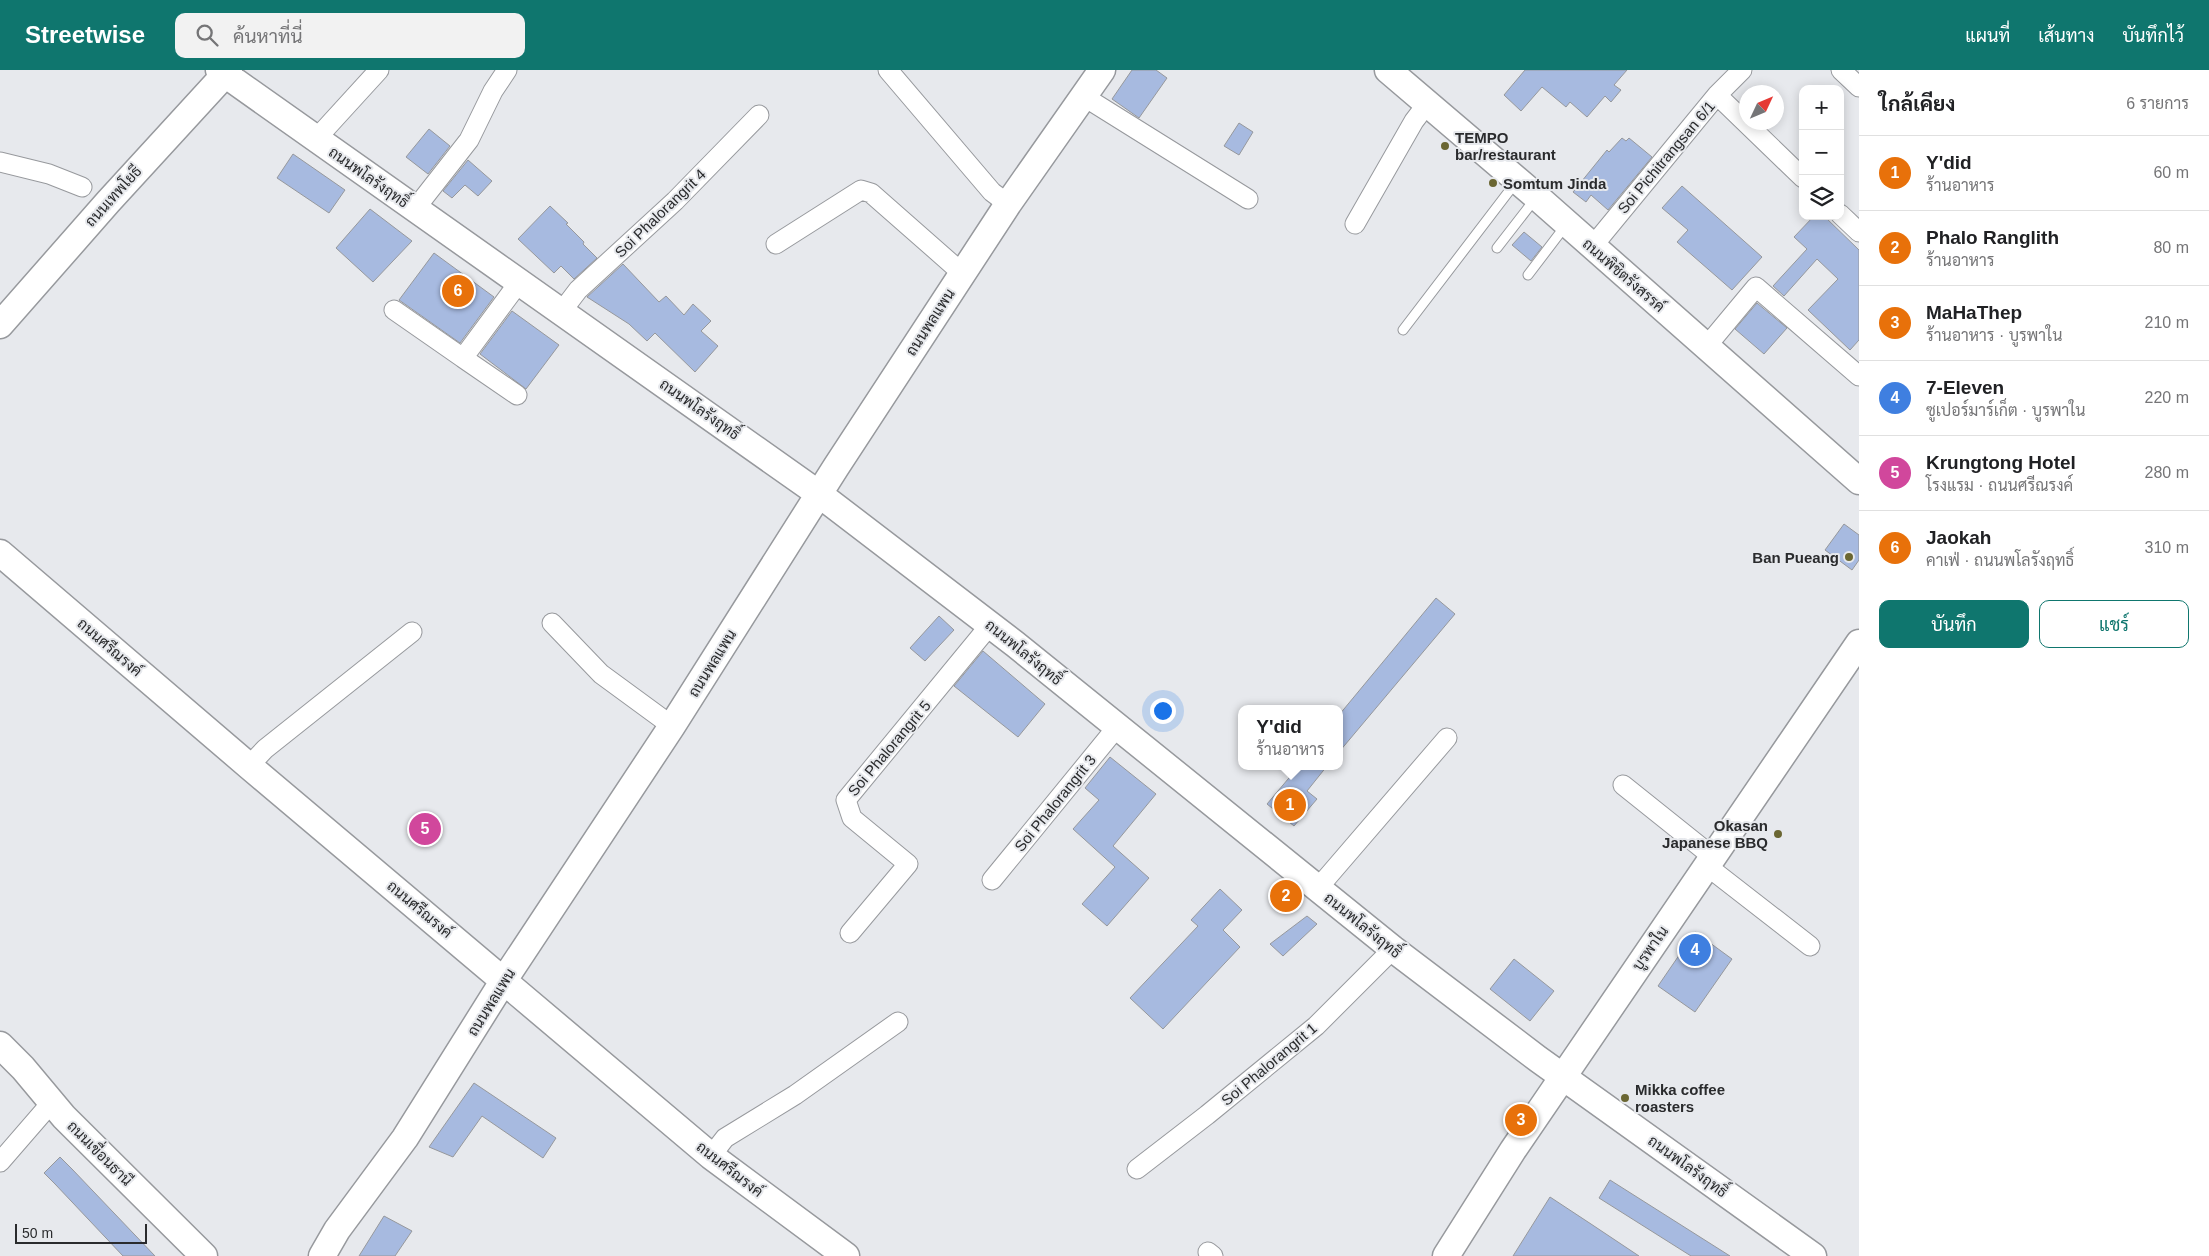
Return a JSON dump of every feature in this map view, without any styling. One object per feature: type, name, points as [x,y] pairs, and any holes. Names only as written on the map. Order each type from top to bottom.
[{"type":"street","points":[[316,139],[379,70]]},
{"type":"street","points":[[415,209],[469,140],[493,91],[507,70]]},
{"type":"street","points":[[888,70],[992,192],[1008,204]]},
{"type":"street","name":"ถนนพลแพน","points":[[322,1256],[337,1230],[405,1138],[504,980],[672,726],[962,273],[1102,70]]},
{"type":"street","name":"ถนนพิชิตรังสรรค์","points":[[1388,70],[1527,188],[1859,481]]},
{"type":"street","name":"Soi Pichitrangsan 6/1","points":[[1592,247],[1717,95],[1742,70]]},
{"type":"street","points":[[1841,70],[1859,87]]},
{"type":"street","name":"ถนนพโลรังฤทธิ์","points":[[224,71],[316,139],[520,281],[819,494],[990,625],[1393,949],[1563,1076],[1813,1256]]},
{"type":"street","name":"ถนนเทพโยธี","points":[[0,325],[224,71]]},
{"type":"street","points":[[1717,95],[1800,175]]},
{"type":"street","points":[[1083,96],[1248,199]]},
{"type":"street","points":[[1355,224],[1414,121],[1427,104]]},
{"type":"street","name":"Soi Phalorangrit 4","points":[[562,311],[578,290],[674,201],[759,115]]},
{"type":"street","points":[[0,162],[49,174],[82,187]]},
{"type":"street","points":[[776,244],[861,190],[871,193],[962,273]]},
{"type":"street","points":[[1844,218],[1859,232]]},
{"type":"street","points":[[463,358],[520,281]]},
{"type":"street","points":[[1706,347],[1756,287],[1859,376]]},
{"type":"street","points":[[394,310],[517,395]]},
{"type":"street","name":"ถนนศรีณรงค์","points":[[0,553],[249,766],[712,1156],[846,1256]]},
{"type":"street","points":[[552,623],[601,674],[672,726]]},
{"type":"street","name":"Soi Phalorangrit 5","points":[[850,933],[908,864],[852,818],[846,800],[990,625]]},
{"type":"street","points":[[249,766],[265,749],[412,632]]},
{"type":"street","name":"บูรพาใน","points":[[1446,1256],[1513,1150],[1859,643]]},
{"type":"street","name":"Soi Phalorangrit 3","points":[[992,880],[1117,727]]},
{"type":"street","points":[[1318,888],[1447,738]]},
{"type":"street","points":[[1623,785],[1710,862],[1810,946]]},
{"type":"street","name":"Soi Phalorangrit 1","points":[[1137,1169],[1207,1115],[1316,1026],[1393,949]]},
{"type":"street","points":[[712,1156],[725,1138],[795,1095],[898,1022]]},
{"type":"street","name":"ถนนเขื่อนธานี","points":[[0,1045],[24,1068],[64,1117],[204,1256]]},
{"type":"street","points":[[0,1162],[52,1102]]},
{"type":"lane","points":[[1497,248],[1527,188]]},
{"type":"lane","points":[[1403,330],[1527,188]]},
{"type":"lane","points":[[1528,275],[1567,225]]},
{"type":"building","points":[[1132,70],[1156,70],[1167,78],[1139,118],[1112,99]]},
{"type":"building","points":[[1525,70],[1627,70],[1614,85],[1621,90],[1611,102],[1605,96],[1587,117],[1570,102],[1566,107],[1542,87],[1521,111],[1504,95]]},
{"type":"building","points":[[1239,123],[1253,132],[1239,155],[1224,146]]},
{"type":"building","points":[[429,129],[450,146],[428,174],[406,157]]},
{"type":"building","points":[[1622,138],[1626,141],[1629,138],[1652,157],[1608,210],[1591,195],[1586,202],[1573,192],[1607,150],[1609,152]]},
{"type":"building","points":[[293,154],[345,190],[329,213],[277,178]]},
{"type":"building","points":[[468,160],[492,181],[478,196],[465,185],[452,198],[443,191]]},
{"type":"building","points":[[1682,186],[1762,257],[1732,290],[1677,242],[1688,230],[1662,208]]},
{"type":"building","points":[[550,206],[568,223],[566,224],[597,258],[574,279],[561,266],[554,273],[518,239]]},
{"type":"building","points":[[370,209],[412,241],[373,282],[336,248]]},
{"type":"building","points":[[1810,220],[1828,220],[1859,250],[1859,340],[1850,350],[1808,310],[1838,279],[1817,259],[1784,296],[1773,286],[1807,249],[1794,237]]},
{"type":"building","points":[[1524,232],[1542,247],[1531,261],[1512,245]]},
{"type":"building","points":[[434,253],[494,297],[460,343],[399,300]]},
{"type":"building","points":[[623,264],[659,302],[666,296],[684,315],[693,304],[711,321],[701,331],[718,346],[695,372],[655,333],[647,341],[629,324],[587,297]]},
{"type":"building","points":[[1757,303],[1787,328],[1764,354],[1735,329]]},
{"type":"building","points":[[512,311],[559,345],[526,389],[480,354]]},
{"type":"building","points":[[1844,524],[1859,535],[1859,560],[1852,570],[1825,550]]},
{"type":"building","points":[[1436,598],[1455,614],[1343,747],[1343,710]]},
{"type":"building","points":[[939,616],[954,630],[925,661],[910,648]]},
{"type":"building","points":[[983,651],[1045,704],[1018,737],[954,686]]},
{"type":"building","points":[[1110,757],[1156,794],[1113,846],[1149,878],[1107,926],[1082,904],[1115,867],[1073,829],[1099,800],[1085,788]]},
{"type":"building","points":[[1296,770],[1324,770],[1307,791],[1317,799],[1294,826],[1267,804]]},
{"type":"building","points":[[1220,889],[1242,910],[1223,930],[1240,947],[1163,1029],[1130,998],[1198,926],[1191,920]]},
{"type":"building","points":[[1307,916],[1317,924],[1283,956],[1270,944]]},
{"type":"building","points":[[1695,932],[1732,959],[1695,1012],[1658,986]]},
{"type":"building","points":[[1514,959],[1554,991],[1530,1021],[1490,989]]},
{"type":"building","points":[[474,1083],[556,1138],[543,1158],[482,1116],[453,1157],[429,1147]]},
{"type":"building","points":[[60,1157],[155,1256],[123,1256],[44,1173]]},
{"type":"building","points":[[1610,1180],[1730,1256],[1691,1256],[1599,1198]]},
{"type":"building","points":[[1550,1197],[1591,1224],[1639,1256],[1513,1256]]},
{"type":"building","points":[[384,1216],[412,1231],[395,1256],[359,1256]]},
{"type":"place","name":"TEMPO bar/restaurant","points":[[1445,146]]},
{"type":"place","name":"Somtum Jinda","points":[[1493,183]]},
{"type":"place","name":"Jaokah","points":[[458,291]]},
{"type":"place","name":"Ban Pueang","points":[[1849,557]]},
{"type":"place","name":"Y'did","points":[[1290,805]]},
{"type":"place","name":"Krungtong Hotel","points":[[425,829]]},
{"type":"place","name":"Okasan Japanese BBQ","points":[[1778,834]]},
{"type":"place","name":"Phalo Ranglith","points":[[1286,896]]},
{"type":"place","name":"7-Eleven","points":[[1695,950]]},
{"type":"place","name":"Mikka coffee roasters","points":[[1625,1098]]},
{"type":"place","name":"MaHaThep","points":[[1521,1120]]}]
